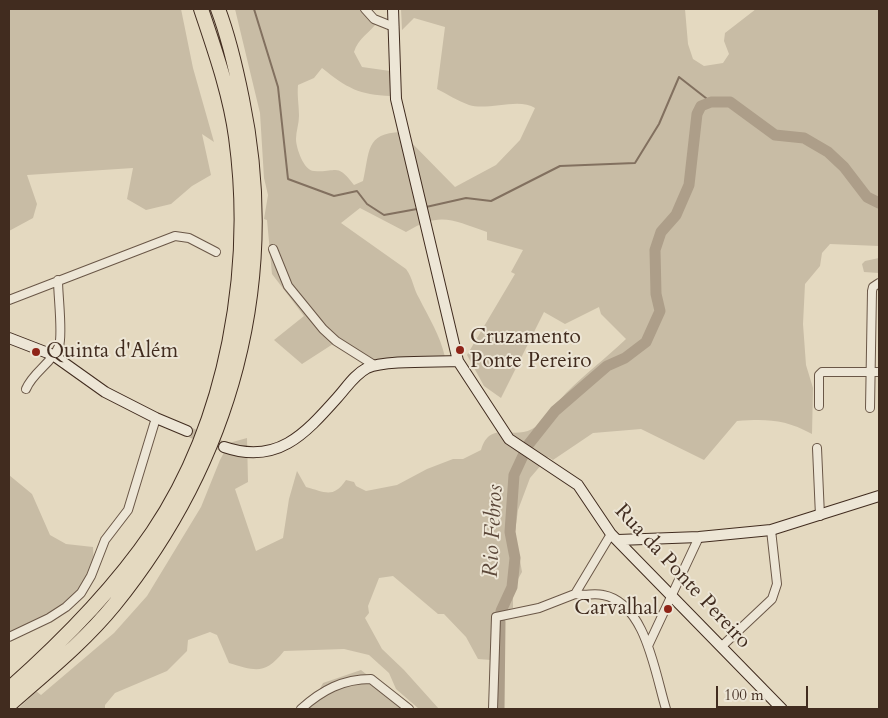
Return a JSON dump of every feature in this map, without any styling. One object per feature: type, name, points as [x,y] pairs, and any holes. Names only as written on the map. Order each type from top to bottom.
[{"type":"highway","points":[[9,689],[50,653],[78,624],[110,588],[153,532],[178,487],[200,439],[226,361],[234,322],[240,262],[241,200],[236,137],[223,74],[201,9]]},
{"type":"highway","points":[[9,705],[70,652],[91,630],[113,606],[159,545],[203,464],[237,369],[254,280],[255,190],[250,134],[235,66],[218,9]]},
{"type":"street","points":[[365,9],[374,19],[394,27]]},
{"type":"street","name":"Rua da Ponte Pereiro","points":[[393,9],[396,98],[458,361],[509,439],[578,485],[615,537],[670,596],[782,709]]},
{"type":"street","points":[[9,300],[175,236],[189,238],[216,252]]},
{"type":"street","points":[[272,249],[288,286],[322,329],[336,341],[374,365]]},
{"type":"street","points":[[26,389],[30,379],[53,355],[59,345],[58,280]]},
{"type":"street","points":[[870,408],[872,291],[873,287],[879,283]]},
{"type":"street","points":[[9,338],[53,355],[105,392],[156,418],[187,431]]},
{"type":"street","points":[[224,447],[240,453],[263,453],[294,439],[327,408],[355,376],[374,365],[458,361]]},
{"type":"street","points":[[820,406],[820,376],[822,372],[879,372]]},
{"type":"street","points":[[9,637],[49,618],[66,607],[81,593],[91,576],[105,540],[128,510],[156,418]]},
{"type":"street","points":[[817,448],[820,516]]},
{"type":"street","points":[[575,594],[615,537],[699,537],[771,530],[879,496]]},
{"type":"street","points":[[721,647],[772,599],[776,591],[777,584],[771,530]]},
{"type":"street","points":[[648,646],[699,537]]},
{"type":"street","points":[[493,709],[496,617],[539,608],[575,594],[603,595],[622,604],[635,617],[648,646],[666,709]]},
{"type":"street","points":[[301,709],[325,691],[352,679],[372,679],[409,709]]},
{"type":"shaded area","points":[[9,9],[181,9],[193,68],[214,142],[202,134],[211,175],[192,186],[171,204],[146,210],[127,199],[133,168],[27,175],[37,204],[33,218],[9,231]]},
{"type":"shaded area","points":[[235,9],[366,9],[378,21],[361,39],[354,52],[362,67],[390,71],[391,96],[370,94],[354,89],[339,81],[322,68],[314,78],[298,85],[299,116],[296,139],[301,158],[310,170],[340,171],[354,185],[363,181],[371,146],[375,140],[389,133],[401,132],[455,187],[496,165],[520,140],[535,108],[521,104],[469,105],[437,89],[445,27],[414,18],[402,30],[401,9],[685,9],[688,44],[693,59],[704,66],[723,63],[729,54],[724,41],[725,33],[756,9],[879,9],[879,246],[830,244],[822,253],[820,266],[805,284],[803,324],[806,365],[813,388],[812,434],[793,425],[775,421],[737,421],[704,460],[641,429],[593,433],[553,460],[548,457],[530,478],[518,510],[515,532],[522,572],[513,588],[513,608],[492,615],[491,660],[478,659],[466,637],[444,614],[438,614],[393,576],[379,578],[368,606],[369,613],[365,618],[382,649],[439,709],[419,709],[396,689],[389,673],[369,655],[344,649],[284,651],[277,659],[265,667],[260,669],[246,668],[229,663],[217,635],[210,632],[188,640],[187,651],[167,671],[115,693],[105,705],[105,709],[18,709],[36,691],[41,695],[114,633],[147,596],[201,507],[229,443],[247,438],[248,482],[235,489],[256,551],[283,538],[289,499],[297,471],[306,487],[318,491],[333,492],[346,480],[354,482],[356,486],[366,491],[397,485],[427,469],[453,459],[463,459],[481,450],[485,441],[496,433],[524,432],[538,426],[566,393],[626,339],[601,314],[599,307],[565,324],[544,312],[501,398],[484,386],[467,355],[515,274],[511,272],[523,250],[487,240],[487,232],[455,221],[428,221],[406,232],[360,208],[341,223],[406,269],[437,334],[445,357],[371,365],[333,344],[302,364],[274,340],[304,316],[272,274],[267,220],[264,219],[268,195],[264,178],[260,113]]},
{"type":"shaded area","points":[[879,258],[879,273],[864,272],[862,264],[865,261]]},
{"type":"shaded area","points":[[9,475],[32,494],[50,535],[66,544],[93,547],[94,565],[71,604],[9,637]]},
{"type":"shaded area","points":[[361,670],[410,709],[304,709],[314,700],[323,683]]},
{"type":"waterway","points":[[254,9],[278,87],[288,179],[334,196],[357,191],[367,204],[384,215],[417,209]]},
{"type":"waterway","points":[[426,207],[466,198],[491,201],[560,166],[635,163],[659,124],[679,77],[711,102]]},
{"type":"waterway","name":"Rio Febros","points":[[501,611],[512,587],[515,558],[510,532],[514,475],[528,445],[555,411],[607,366],[625,358],[646,342],[660,311],[656,294],[655,250],[661,232],[676,215],[689,185],[697,114],[701,106],[711,102],[730,102],[775,135],[804,138],[828,152],[844,167],[867,197],[879,203]]},
{"type":"waterway","name":"Rio Febros","points":[[499,709],[500,622]]},
{"type":"tunnel","points":[[187,431],[224,447]]},
{"type":"place","name":"Cruzamento Ponte Pereiro","points":[[460,350]]},
{"type":"place","name":"Quinta d'Além","points":[[36,352]]},
{"type":"place","name":"Carvalhal","points":[[668,609]]}]
